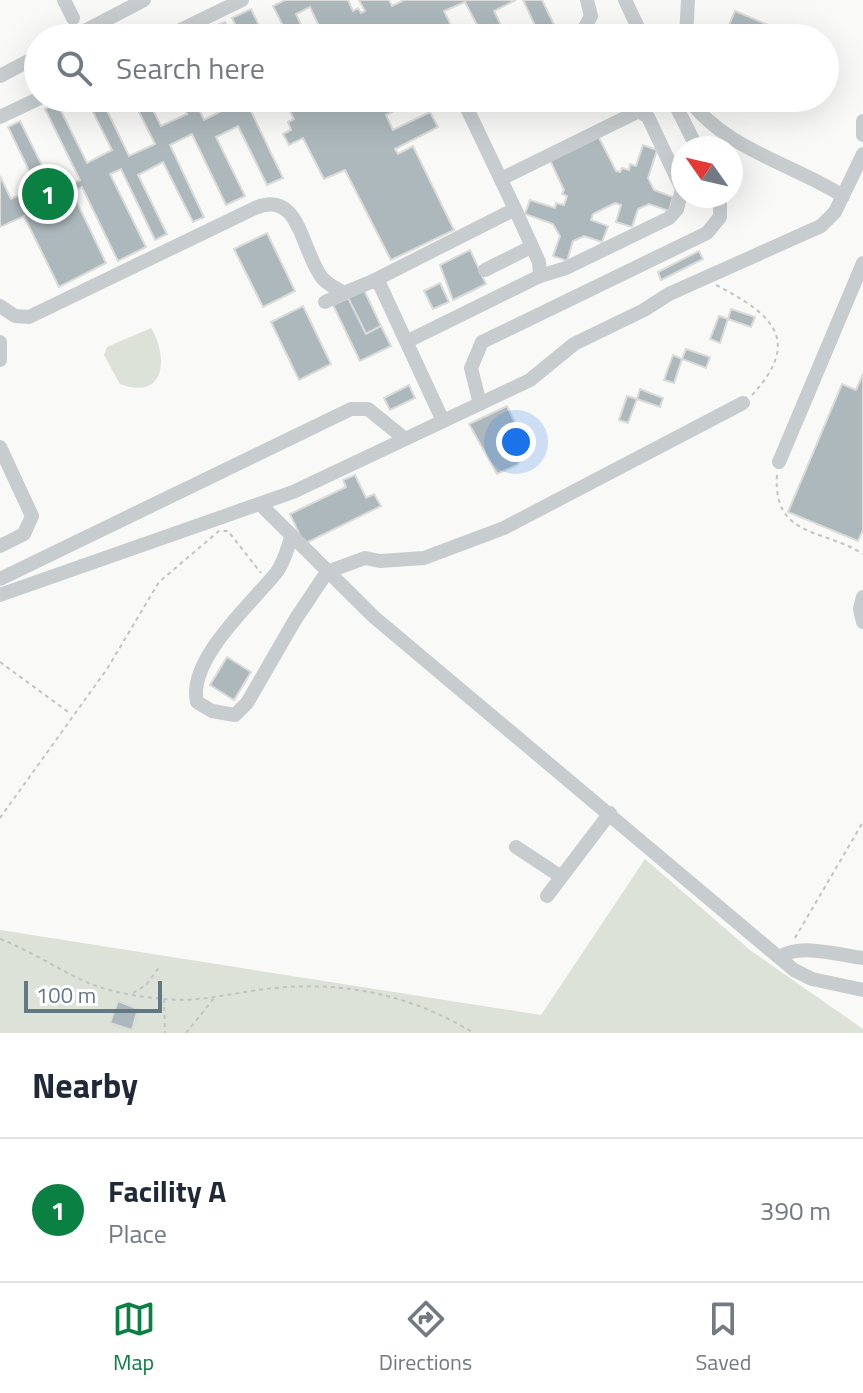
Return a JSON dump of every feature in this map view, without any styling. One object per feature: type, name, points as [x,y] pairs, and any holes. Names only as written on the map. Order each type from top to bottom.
[{"type":"lane","points":[[64,0],[73,18]]},
{"type":"lane","points":[[98,24],[144,0]]},
{"type":"lane","points":[[193,24],[242,0]]},
{"type":"lane","points":[[587,0],[591,16],[587,24]]},
{"type":"lane","points":[[625,0],[636,24]]},
{"type":"lane","points":[[687,24],[688,0]]},
{"type":"lane","points":[[0,76],[24,63]]},
{"type":"lane","points":[[0,117],[24,106]]},
{"type":"lane","points":[[469,112],[515,209],[540,276]]},
{"type":"lane","points":[[501,179],[637,112]]},
{"type":"lane","points":[[408,341],[540,276],[566,268],[669,218],[677,209],[682,189],[648,117],[640,112]]},
{"type":"lane","points":[[679,112],[691,136]]},
{"type":"lane","points":[[701,112],[738,141],[843,196]]},
{"type":"lane","points":[[863,121],[863,135]]},
{"type":"lane","points":[[0,595],[261,505],[530,380],[574,344],[644,310],[669,294],[821,226],[835,212],[863,154]]},
{"type":"lane","points":[[0,306],[15,316],[29,317],[272,202],[281,204],[293,218],[321,275],[344,293]]},
{"type":"lane","points":[[480,404],[471,368],[482,342],[707,233],[720,217],[720,208]]},
{"type":"lane","points":[[325,302],[515,209]]},
{"type":"lane","points":[[485,270],[531,247]]},
{"type":"lane","points":[[779,462],[863,263]]},
{"type":"lane","points":[[373,281],[380,285],[443,421]]},
{"type":"lane","points":[[0,342],[0,360]]},
{"type":"lane","points":[[291,538],[279,570],[236,616],[201,671],[195,691],[197,702],[212,711],[235,715],[247,703],[327,572],[365,558],[380,561],[424,558],[504,528],[743,403]]},
{"type":"lane","points":[[0,579],[351,409],[368,409],[405,439]]},
{"type":"lane","points":[[0,447],[32,516],[24,534],[0,546]]},
{"type":"lane","points":[[261,505],[374,617],[784,955],[803,976],[863,990]]},
{"type":"lane","points":[[863,597],[860,609],[863,622]]},
{"type":"lane","points":[[547,896],[610,813]]},
{"type":"lane","points":[[516,847],[560,876]]},
{"type":"lane","points":[[784,955],[804,951],[863,958]]},
{"type":"path","points":[[704,279],[761,310],[771,321],[779,341],[769,372],[743,403]]},
{"type":"path","points":[[779,462],[777,492],[781,513],[787,520],[863,554]]},
{"type":"path","points":[[0,818],[107,669],[159,582],[219,531],[228,531],[235,536],[268,582]]},
{"type":"path","points":[[0,662],[72,715]]},
{"type":"path","points":[[784,955],[863,822]]},
{"type":"path","points":[[0,939],[83,981],[141,996],[164,999],[216,996],[307,986],[366,991],[399,997],[428,1008],[474,1033]]},
{"type":"path","points":[[132,994],[144,986],[160,966]]},
{"type":"path","points":[[141,996],[144,986]]},
{"type":"path","points":[[186,1033],[216,996]]},
{"type":"path","points":[[164,999],[165,1033]]},
{"type":"shaded area","points":[[151,328],[160,352],[159,374],[146,387],[120,384],[104,355],[107,347]]},
{"type":"shaded area","points":[[645,859],[750,950],[863,1029],[863,1033],[0,1033],[0,930],[541,1015]]},
{"type":"building","points":[[285,0],[348,0],[353,11],[358,8],[361,13],[365,11],[359,0],[389,0],[392,6],[404,0],[516,0],[494,11],[500,24],[477,24],[465,2],[444,11],[450,24],[318,24],[310,7],[296,14],[301,24],[282,24],[273,6]]},
{"type":"building","points":[[523,0],[542,0],[554,24],[534,24]]},
{"type":"building","points":[[251,9],[258,24],[235,24],[232,18]]},
{"type":"building","points":[[735,11],[766,24],[729,24]]},
{"type":"building","points":[[46,112],[62,112],[87,163],[112,150],[93,112],[108,112],[129,156],[155,144],[139,112],[154,112],[161,126],[186,112],[200,112],[204,120],[219,112],[251,112],[283,178],[267,185],[238,126],[216,137],[245,196],[226,205],[192,134],[170,145],[204,217],[193,222],[163,162],[138,175],[167,234],[155,240],[121,169],[110,174],[146,247],[118,261],[82,187],[72,192],[106,263],[59,287],[24,216],[0,227],[0,176],[11,199],[37,187],[8,127],[20,121],[55,192],[80,180]]},
{"type":"building","points":[[290,112],[392,112],[386,115],[393,130],[430,112],[438,127],[395,149],[398,154],[413,146],[454,230],[391,260],[345,170],[324,179],[303,138],[289,145],[283,134],[291,130],[288,122],[294,119]]},
{"type":"building","points":[[597,134],[616,171],[620,172],[622,168],[629,170],[630,164],[636,166],[643,145],[657,150],[648,178],[654,190],[671,196],[669,211],[649,204],[638,209],[632,227],[616,222],[621,205],[615,203],[593,214],[591,220],[608,226],[602,242],[584,236],[573,241],[567,261],[553,256],[560,236],[553,224],[525,214],[530,200],[555,208],[556,203],[564,205],[567,196],[562,194],[564,190],[549,158]]},
{"type":"building","points":[[267,233],[295,291],[263,307],[234,249]]},
{"type":"building","points":[[470,250],[486,284],[453,300],[440,265]]},
{"type":"building","points":[[699,251],[703,259],[661,280],[658,272]]},
{"type":"building","points":[[440,283],[449,302],[433,309],[424,291]]},
{"type":"building","points":[[364,290],[381,326],[366,334],[348,298]]},
{"type":"building","points":[[348,298],[366,334],[381,326],[391,346],[360,361],[333,305]]},
{"type":"building","points":[[303,306],[331,364],[299,380],[271,322]]},
{"type":"building","points":[[731,309],[755,317],[751,327],[728,319]]},
{"type":"building","points":[[719,316],[728,319],[720,343],[710,339]]},
{"type":"building","points":[[686,349],[710,357],[706,368],[682,359]]},
{"type":"building","points":[[673,355],[682,359],[674,383],[664,380]]},
{"type":"building","points":[[863,374],[863,530],[858,541],[788,512],[842,384],[856,390]]},
{"type":"building","points":[[409,385],[415,398],[390,410],[384,398]]},
{"type":"building","points":[[640,389],[663,398],[660,407],[637,399]]},
{"type":"building","points":[[627,396],[637,399],[628,423],[619,420]]},
{"type":"building","points":[[507,406],[528,450],[517,465],[497,474],[469,424]]},
{"type":"building","points":[[355,475],[366,498],[374,494],[381,506],[304,544],[290,514],[346,487],[343,480]]},
{"type":"building","points":[[227,657],[251,672],[234,700],[210,685]]},
{"type":"building","points":[[118,1001],[138,1009],[132,1030],[110,1023]]},
{"type":"place","name":"Facility A","points":[[48,194]]}]
